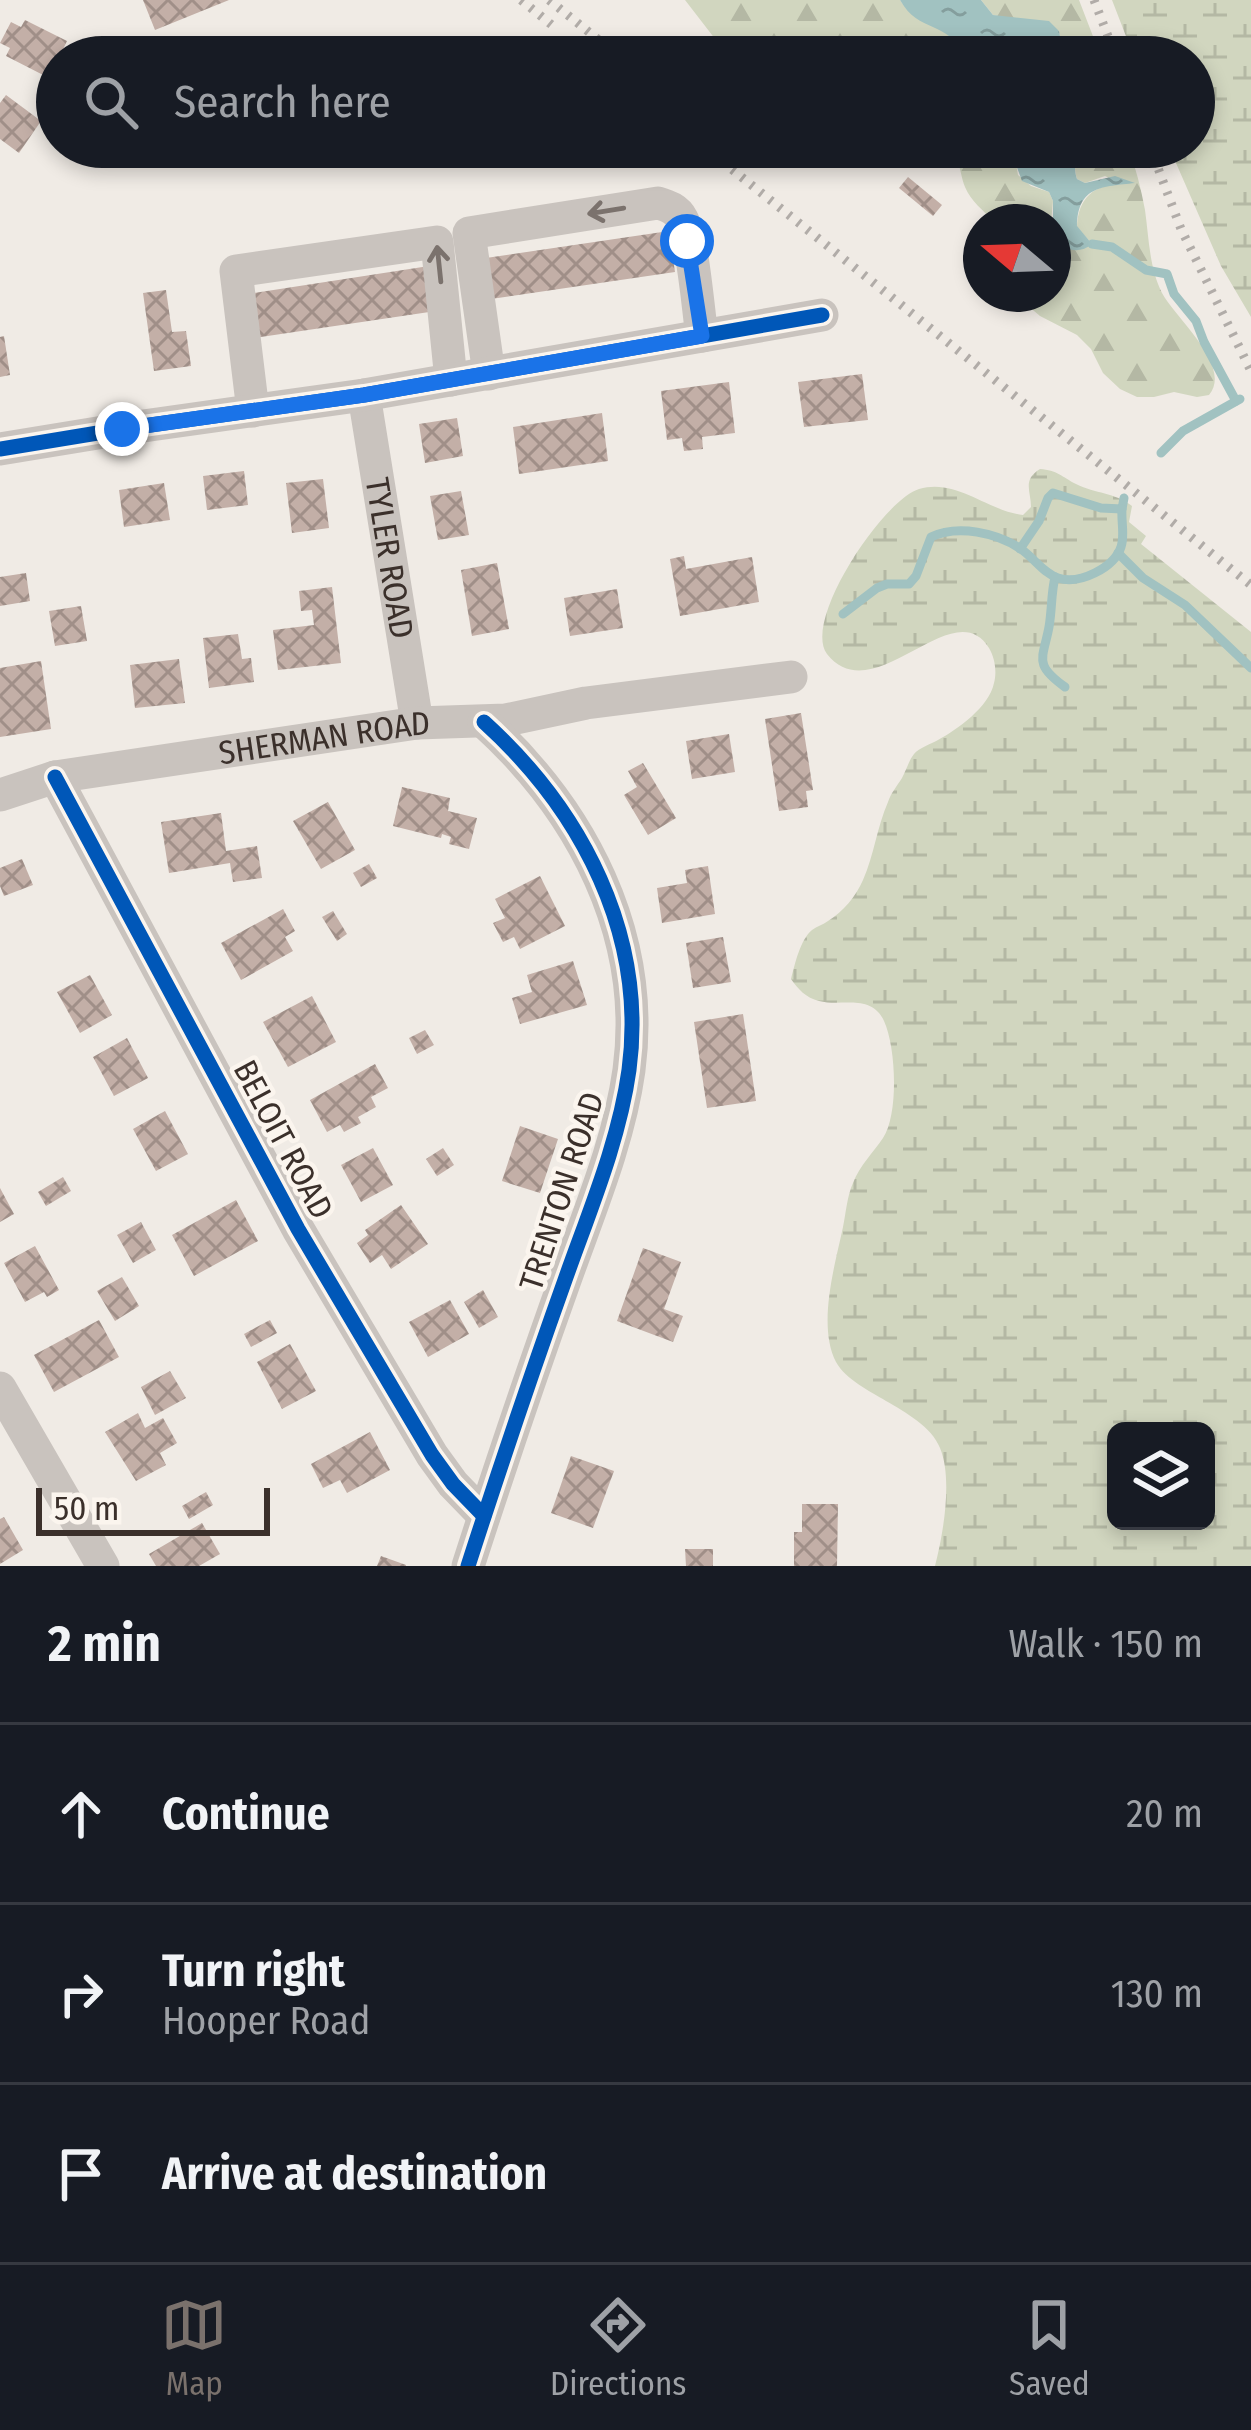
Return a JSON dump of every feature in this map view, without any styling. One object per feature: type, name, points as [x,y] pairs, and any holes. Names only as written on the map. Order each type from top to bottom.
[{"type":"street","points":[[489,374],[469,233],[658,203],[672,207],[682,219],[702,336]]},
{"type":"street","points":[[253,411],[236,272],[437,242],[451,380]]},
{"type":"street","points":[[0,449],[364,395],[822,315]]},
{"type":"street","name":"TYLER ROAD","points":[[364,395],[416,723]]},
{"type":"street","name":"SHERMAN ROAD","points":[[0,795],[55,777],[416,723],[525,717],[586,703],[791,677]]},
{"type":"street","name":"TRENTON ROAD","points":[[468,1566],[613,1141],[629,1070],[632,1026],[625,946],[605,887],[566,815],[484,722]]},
{"type":"street","name":"BELOIT ROAD","points":[[55,777],[298,1229],[432,1455],[484,1516]]},
{"type":"street","points":[[0,1388],[103,1566]]},
{"type":"green space","points":[[685,0],[900,0],[949,36],[713,36]]},
{"type":"green space","points":[[981,0],[1079,0],[1093,36],[1060,36],[1059,31],[993,15]]},
{"type":"green space","points":[[1112,0],[1251,0],[1251,317],[1221,266],[1178,168],[1215,168],[1215,36],[1126,36]]},
{"type":"green space","points":[[960,168],[1017,168],[1031,186],[1049,192],[1053,204],[976,204]]},
{"type":"green space","points":[[1075,168],[1135,168],[1158,283],[1214,370],[1209,395],[1174,392],[1137,397],[1120,389],[1077,335],[1035,312],[1071,312],[1071,246],[1092,244],[1077,227],[1081,208],[1096,190],[1122,184],[1105,176],[1085,183],[1077,179]]},
{"type":"green space","points":[[1040,469],[1051,471],[1132,506],[1129,522],[1146,536],[1141,544],[1251,632],[1251,1566],[935,1566],[946,1491],[940,1448],[917,1421],[846,1374],[831,1347],[829,1295],[848,1199],[859,1170],[888,1127],[894,1097],[893,1063],[888,1033],[878,1012],[864,1004],[814,1000],[791,979],[808,934],[839,913],[860,886],[889,799],[912,756],[979,709],[991,692],[995,670],[989,648],[974,634],[955,633],[889,663],[867,670],[846,668],[827,654],[822,638],[826,616],[867,537],[904,498],[919,489],[946,488],[1023,515],[1031,507],[1031,477]]},
{"type":"water","points":[[900,0],[981,0],[993,15],[1049,21],[1060,36],[948,36],[908,11]]},
{"type":"water","points":[[1017,168],[1075,168],[1077,179],[1085,183],[1115,176],[1135,183],[1087,195],[1077,226],[1092,244],[1077,250],[1071,249],[1071,204],[1053,204],[1049,192],[1022,181]]},
{"type":"building","points":[[143,0],[229,0],[155,30]]},
{"type":"building","points":[[25,20],[57,36],[36,36],[36,71],[6,56],[10,48],[0,43],[11,22],[21,27]]},
{"type":"building","points":[[6,95],[36,117],[36,128],[19,153],[0,139],[0,103]]},
{"type":"building","points":[[908,177],[942,205],[933,216],[899,188]]},
{"type":"building","points":[[669,231],[675,272],[491,299],[486,258]]},
{"type":"building","points":[[429,266],[436,311],[254,338],[248,294]]},
{"type":"building","points":[[166,290],[172,332],[186,331],[191,366],[154,371],[143,293]]},
{"type":"building","points":[[4,336],[10,375],[0,377],[0,337]]},
{"type":"building","points":[[862,374],[868,420],[804,427],[798,382]]},
{"type":"building","points":[[729,382],[735,433],[702,437],[703,449],[684,451],[682,438],[667,440],[661,391]]},
{"type":"building","points":[[602,413],[608,461],[519,474],[513,427]]},
{"type":"building","points":[[457,418],[463,456],[425,463],[419,424]]},
{"type":"building","points":[[244,471],[248,505],[207,510],[203,476]]},
{"type":"building","points":[[323,479],[329,528],[292,533],[286,483]]},
{"type":"building","points":[[164,483],[170,520],[124,527],[119,490]]},
{"type":"building","points":[[461,491],[469,535],[438,540],[430,496]]},
{"type":"building","points":[[684,556],[686,569],[752,557],[759,602],[680,616],[670,559]]},
{"type":"building","points":[[497,563],[509,629],[472,636],[461,570]]},
{"type":"building","points":[[26,573],[30,601],[0,606],[0,577]]},
{"type":"building","points":[[332,587],[341,663],[278,670],[273,630],[314,625],[312,610],[301,611],[299,591]]},
{"type":"building","points":[[617,589],[623,628],[570,636],[564,598]]},
{"type":"building","points":[[81,606],[87,641],[55,646],[49,611]]},
{"type":"building","points":[[238,634],[242,659],[251,658],[254,682],[209,688],[203,638]]},
{"type":"building","points":[[179,659],[185,703],[135,708],[130,665]]},
{"type":"building","points":[[41,661],[51,729],[0,737],[0,668]]},
{"type":"building","points":[[801,713],[813,790],[806,791],[808,807],[779,811],[765,719]]},
{"type":"building","points":[[729,734],[735,772],[692,779],[686,741]]},
{"type":"building","points":[[643,763],[676,818],[648,835],[624,795],[637,787],[628,771]]},
{"type":"building","points":[[402,787],[450,798],[448,811],[477,818],[469,849],[449,844],[451,837],[442,834],[441,838],[393,826]]},
{"type":"building","points":[[328,802],[355,850],[321,869],[293,821]]},
{"type":"building","points":[[221,813],[226,851],[257,846],[262,878],[233,882],[230,863],[169,873],[161,822]]},
{"type":"building","points":[[22,859],[33,885],[4,896],[0,868]]},
{"type":"building","points":[[369,864],[377,878],[361,887],[353,873]]},
{"type":"building","points":[[708,866],[715,914],[662,923],[657,888],[687,883],[685,870]]},
{"type":"building","points":[[540,876],[565,926],[520,949],[514,937],[503,942],[493,923],[505,918],[495,899]]},
{"type":"building","points":[[283,909],[295,931],[285,937],[293,951],[241,980],[221,943]]},
{"type":"building","points":[[333,911],[347,934],[337,941],[322,917]]},
{"type":"building","points":[[723,937],[731,982],[693,988],[686,943]]},
{"type":"building","points":[[573,961],[587,1005],[520,1024],[512,998],[532,992],[527,975]]},
{"type":"building","points":[[90,975],[112,1015],[80,1033],[57,992]]},
{"type":"building","points":[[312,996],[336,1042],[288,1067],[263,1022]]},
{"type":"building","points":[[743,1014],[756,1101],[707,1108],[694,1022]]},
{"type":"building","points":[[425,1030],[434,1045],[417,1054],[409,1038]]},
{"type":"building","points":[[127,1038],[148,1078],[114,1096],[93,1057]]},
{"type":"building","points":[[375,1064],[388,1088],[371,1097],[376,1107],[344,1132],[340,1125],[327,1132],[310,1100]]},
{"type":"building","points":[[165,1111],[188,1154],[156,1171],[133,1129]]},
{"type":"building","points":[[520,1126],[558,1139],[540,1193],[502,1181]]},
{"type":"building","points":[[373,1148],[393,1185],[361,1202],[341,1165]]},
{"type":"building","points":[[443,1148],[454,1165],[437,1176],[426,1159]]},
{"type":"building","points":[[63,1177],[71,1191],[46,1206],[38,1192]]},
{"type":"building","points":[[0,1188],[14,1214],[0,1222]]},
{"type":"building","points":[[236,1200],[258,1241],[194,1276],[172,1235]]},
{"type":"building","points":[[401,1205],[428,1244],[391,1269],[382,1255],[370,1263],[357,1243],[368,1235],[365,1230]]},
{"type":"building","points":[[141,1222],[156,1250],[133,1263],[117,1235]]},
{"type":"building","points":[[35,1246],[59,1290],[25,1302],[4,1263]]},
{"type":"building","points":[[643,1248],[681,1262],[664,1309],[683,1316],[673,1342],[617,1321]]},
{"type":"building","points":[[122,1277],[139,1306],[115,1321],[97,1291]]},
{"type":"building","points":[[483,1290],[498,1317],[479,1328],[464,1302]]},
{"type":"building","points":[[450,1300],[469,1334],[428,1357],[409,1322]]},
{"type":"building","points":[[99,1320],[119,1357],[54,1392],[34,1355]]},
{"type":"building","points":[[270,1320],[277,1333],[251,1347],[244,1334]]},
{"type":"building","points":[[290,1344],[316,1391],[282,1409],[257,1362]]},
{"type":"building","points":[[170,1371],[186,1398],[155,1415],[141,1387]]},
{"type":"building","points":[[138,1413],[145,1428],[163,1418],[177,1443],[160,1453],[166,1465],[136,1481],[105,1432]]},
{"type":"building","points":[[370,1432],[390,1470],[347,1493],[340,1480],[323,1488],[311,1464]]},
{"type":"building","points":[[571,1456],[614,1471],[593,1528],[551,1513]]},
{"type":"building","points":[[206,1492],[213,1505],[189,1519],[182,1506]]},
{"type":"building","points":[[802,1504],[838,1504],[837,1566],[794,1566],[794,1532],[802,1532]]},
{"type":"building","points":[[4,1517],[23,1550],[0,1564],[0,1519]]},
{"type":"building","points":[[202,1523],[220,1554],[199,1566],[156,1566],[149,1554]]},
{"type":"building","points":[[685,1549],[713,1549],[713,1566],[686,1566]]},
{"type":"building","points":[[381,1556],[406,1565],[406,1566],[377,1566]]},
{"type":"waterway","points":[[1092,244],[1112,247],[1146,270],[1167,274],[1236,401]]},
{"type":"waterway","points":[[1161,453],[1183,431],[1240,399]]},
{"type":"waterway","points":[[1020,549],[1053,493],[1101,508],[1122,509],[1124,498]]},
{"type":"waterway","points":[[843,614],[877,588],[909,584],[931,537],[953,531],[1001,539],[1058,578],[1085,577],[1117,555],[1123,538],[1122,509]]},
{"type":"waterway","points":[[1118,553],[1143,578],[1185,605],[1251,668]]},
{"type":"waterway","points":[[1055,577],[1043,660],[1048,672],[1065,687]]},
{"type":"railway","points":[[521,0],[558,30]]},
{"type":"railway","points":[[549,0],[594,36]]},
{"type":"railway","points":[[1094,0],[1108,36]]},
{"type":"railway","points":[[730,168],[1251,585]]},
{"type":"railway","points":[[1158,168],[1181,229],[1251,371]]},
{"type":"cycle path","points":[[0,449],[364,395],[822,315]]},
{"type":"cycle path","points":[[468,1566],[611,1150],[629,1070],[632,1020],[628,971],[600,879],[551,795],[484,722]]},
{"type":"cycle path","points":[[55,777],[298,1229],[432,1455],[484,1516]]},
{"type":"route","points":[[122,429],[364,395],[702,336],[687,241]]}]
